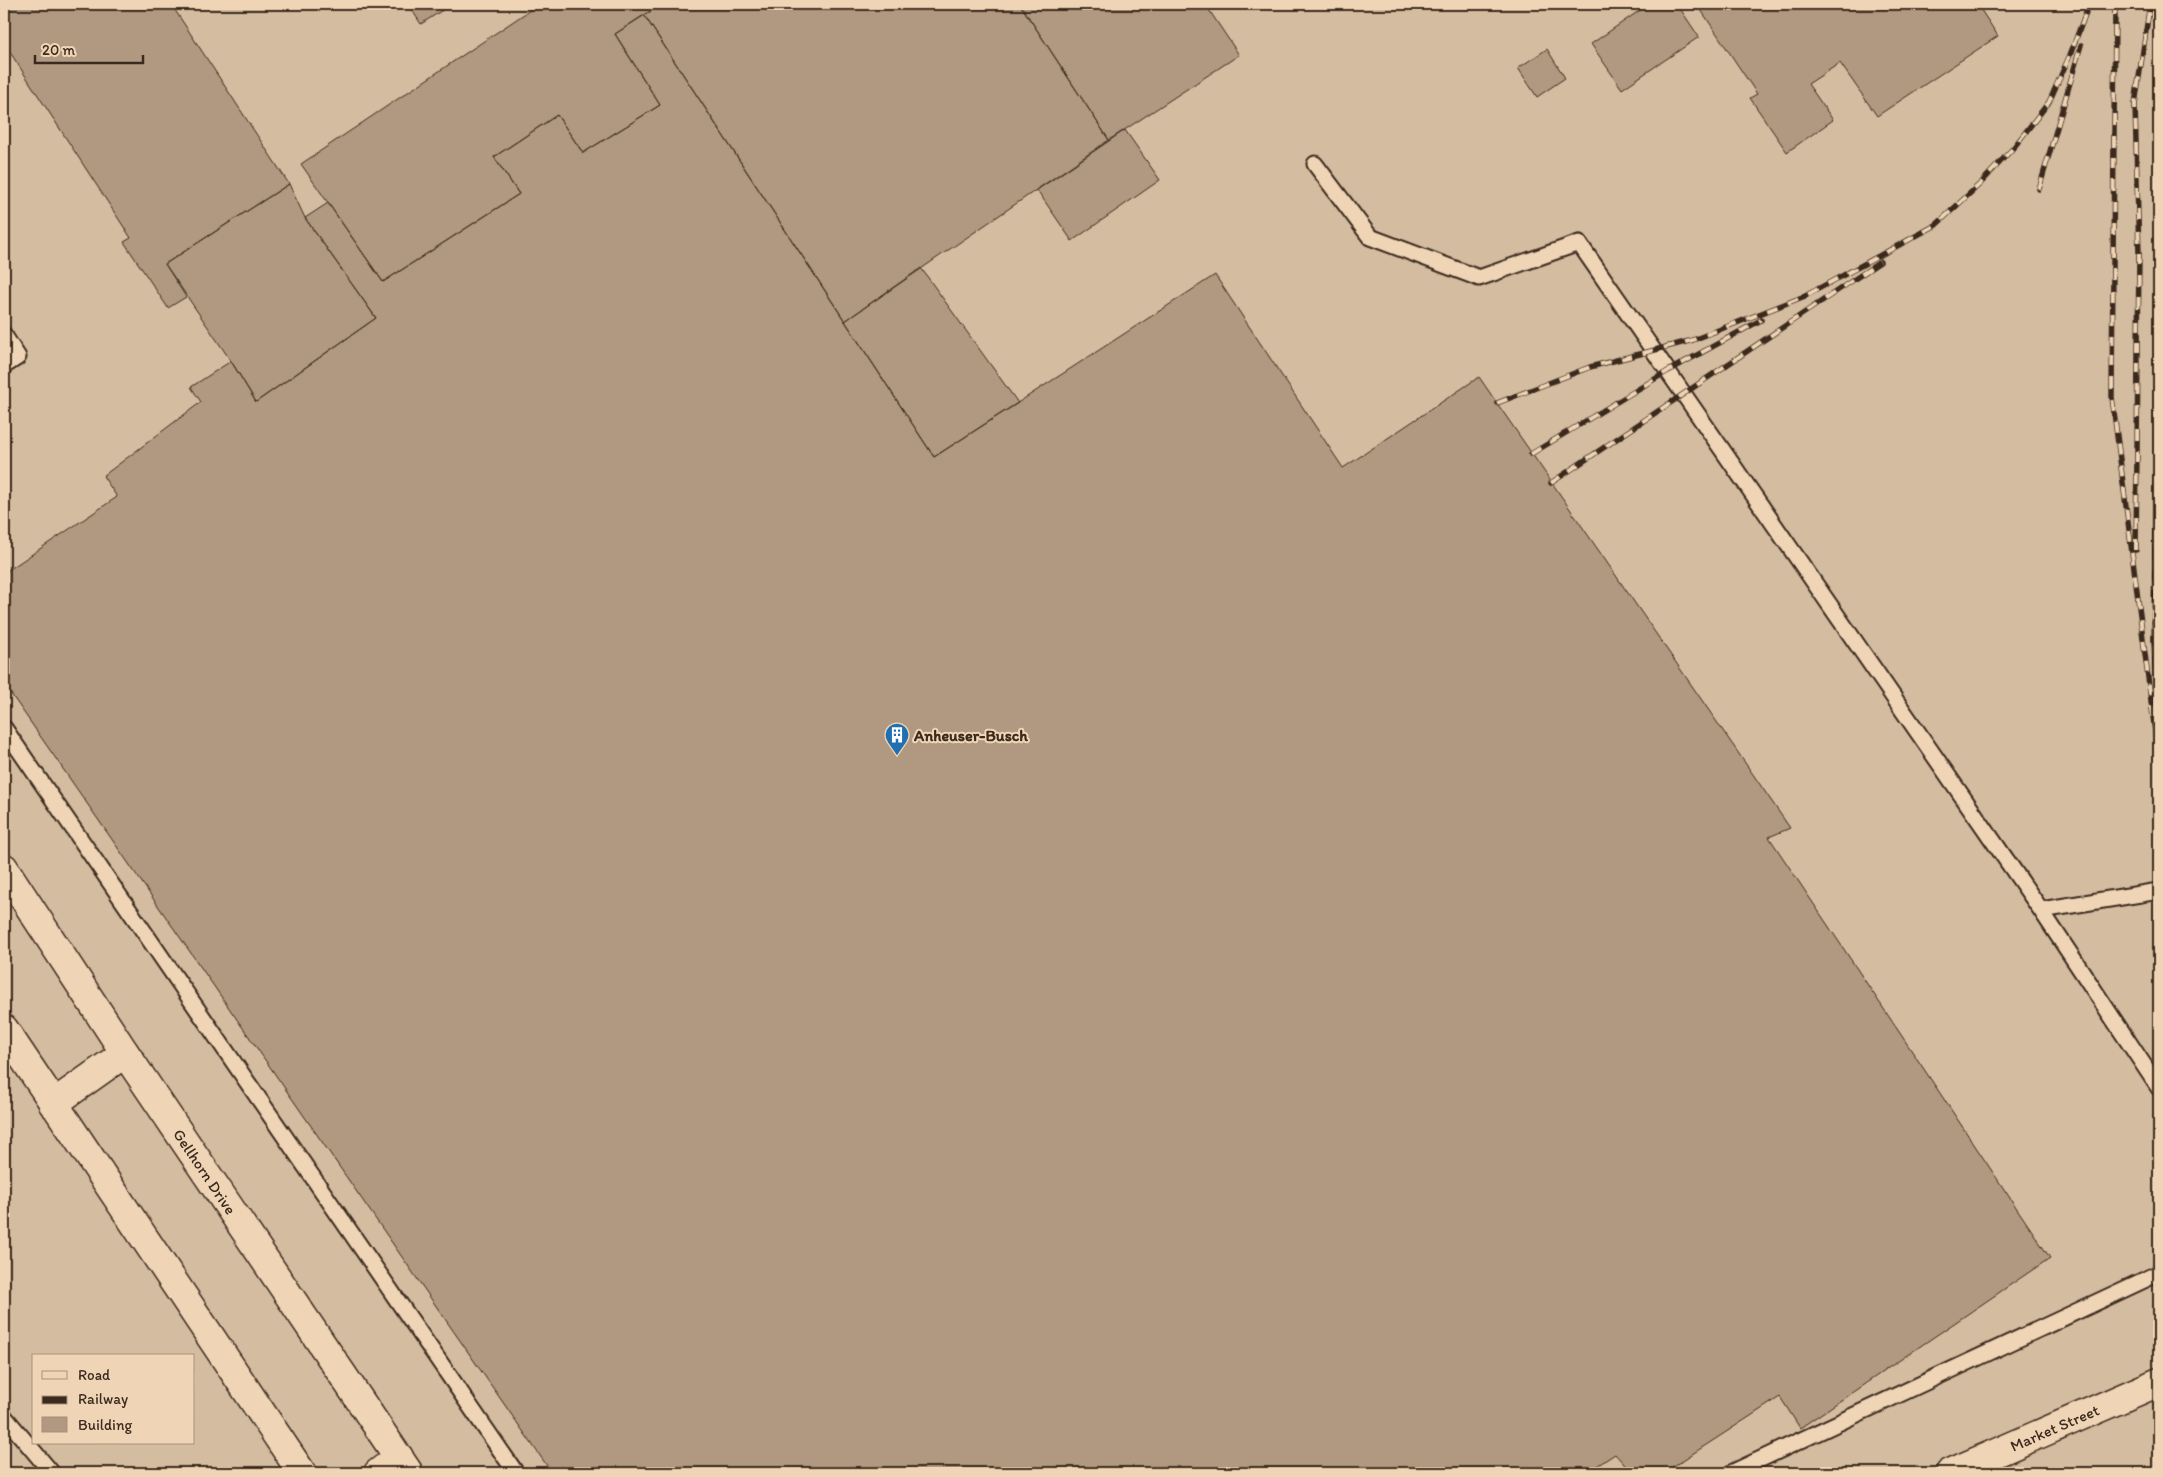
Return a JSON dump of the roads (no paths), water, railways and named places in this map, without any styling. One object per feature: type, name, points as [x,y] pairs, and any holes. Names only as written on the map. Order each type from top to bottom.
[{"type":"main road","name":"Gellhorn Drive","points":[[4,868],[395,1468]]},
{"type":"main road","points":[[4,1029],[302,1473]]},
{"type":"main road","points":[[53,1104],[125,1053]]},
{"type":"main road","name":"Market Street","points":[[1950,1473],[2159,1382]]},
{"type":"lane","points":[[1315,164],[1370,237],[1479,278],[1579,243],[2041,910],[2159,1088]]},
{"type":"lane","points":[[4,335],[18,357],[4,366]]},
{"type":"lane","points":[[4,728],[516,1473]]},
{"type":"lane","points":[[2041,910],[2159,892]]},
{"type":"lane","points":[[1731,1473],[2159,1273]]},
{"type":"lane","points":[[4,1416],[52,1473]]},
{"type":"railway","points":[[1497,403],[1590,367],[1693,340],[1805,296],[1936,225],[1981,183],[2014,147],[2049,102],[2070,55],[2089,4]]},
{"type":"railway","points":[[2115,4],[2112,397],[2159,763]]},
{"type":"railway","points":[[2136,550],[2139,255],[2135,104],[2150,4]]},
{"type":"railway","points":[[2039,189],[2081,45]]},
{"type":"railway","points":[[2157,701],[2154,640],[2159,166]]},
{"type":"railway","points":[[1551,483],[1880,262]]},
{"type":"railway","points":[[1531,454],[1668,371],[1761,320]]},
{"type":"place","name":"Anheuser-Busch","points":[[897,756]]}]
